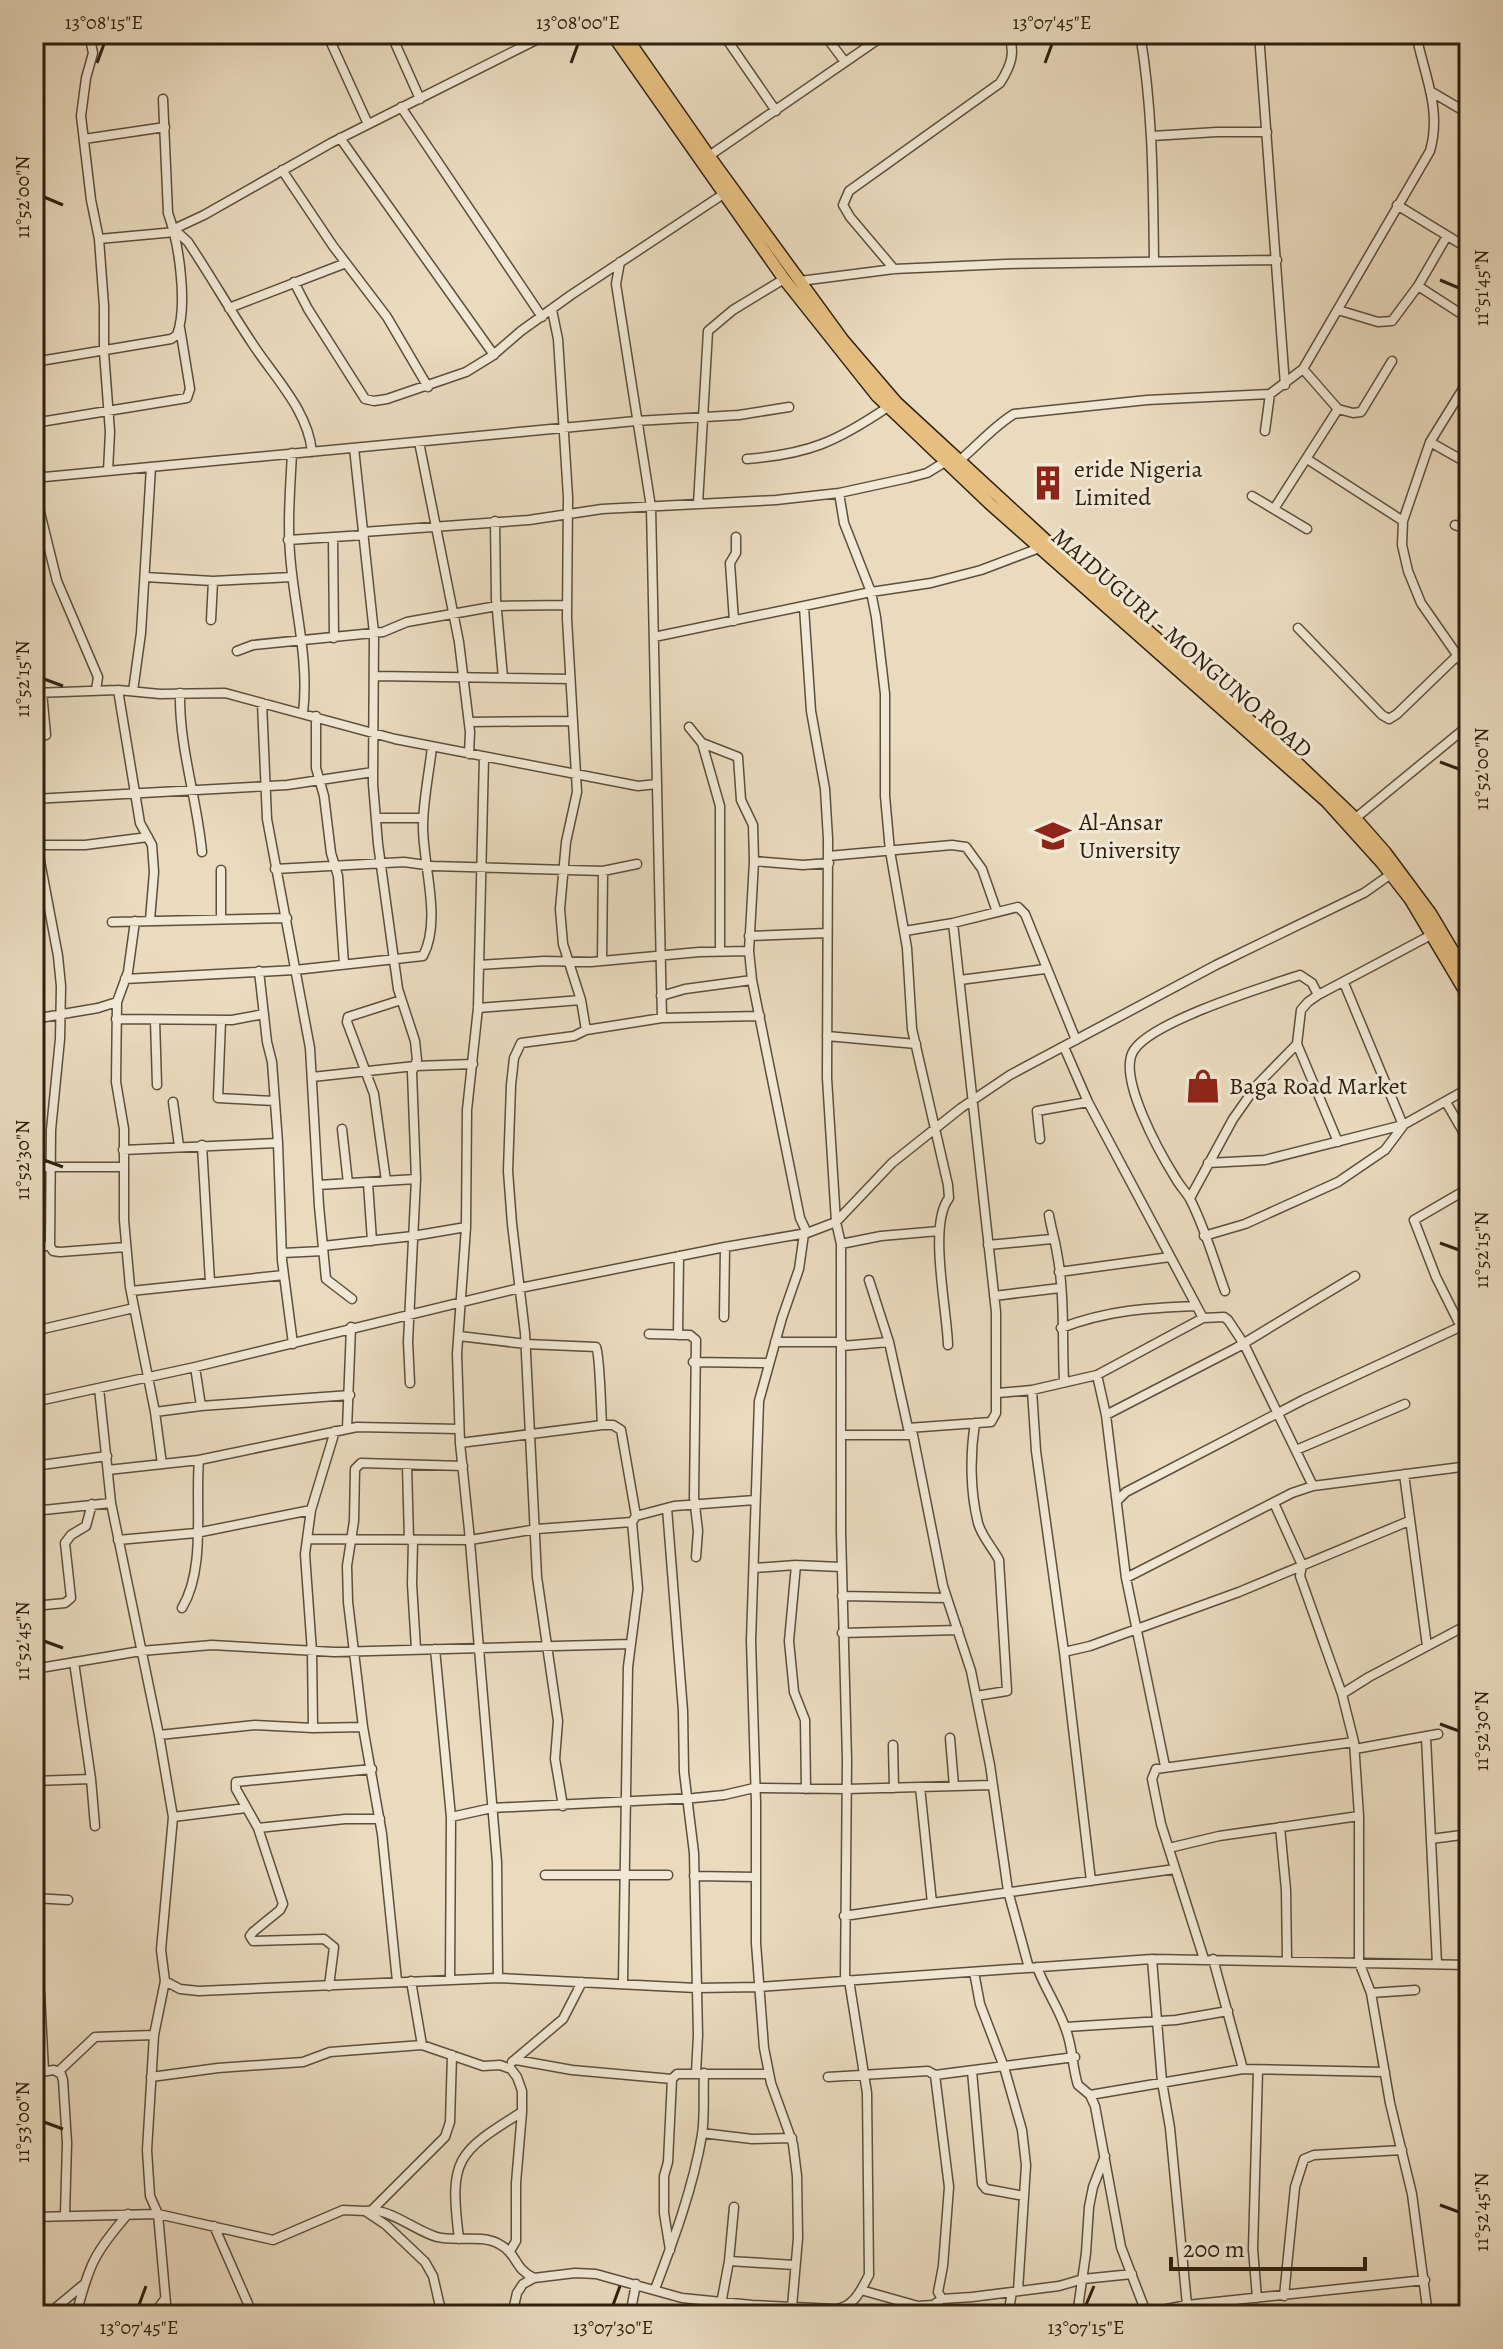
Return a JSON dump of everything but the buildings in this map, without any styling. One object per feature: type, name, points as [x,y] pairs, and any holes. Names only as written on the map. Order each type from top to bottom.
[{"type":"main road","name":"MAIDUGURI - MONGUNO ROAD","points":[[612,34],[843,340],[897,403],[1045,546]]},
{"type":"main road","name":"MAIDUGURI - MONGUNO ROAD","points":[[624,34],[784,279],[888,407],[945,462],[1268,736],[1385,852],[1431,914],[1469,978]]},
{"type":"main road","name":"MAIDUGURI - MONGUNO ROAD","points":[[1352,822],[1433,934],[1469,998]]},
{"type":"street","points":[[89,34],[93,53],[81,116],[99,239],[109,412],[108,471]]},
{"type":"street","points":[[327,34],[368,124]]},
{"type":"street","points":[[391,34],[420,99]]},
{"type":"street","points":[[99,239],[174,230],[340,138],[548,34]]},
{"type":"street","points":[[723,34],[776,111]]},
{"type":"street","points":[[824,34],[845,62]]},
{"type":"street","points":[[706,158],[886,34]]},
{"type":"street","points":[[894,269],[850,217],[843,205],[844,199],[849,191],[1000,83],[1011,65],[1012,44],[1008,34]]},
{"type":"street","points":[[1140,34],[1152,136],[1154,261]]},
{"type":"street","points":[[1259,34],[1285,385]]},
{"type":"street","points":[[959,461],[1014,414],[1147,400],[1270,394],[1303,369],[1430,151],[1436,112],[1416,34]]},
{"type":"street","points":[[1430,91],[1469,114]]},
{"type":"street","points":[[34,423],[187,398],[190,389],[180,328],[182,310],[174,230],[168,213],[163,99]]},
{"type":"street","points":[[401,107],[542,317]]},
{"type":"street","points":[[84,139],[165,127]]},
{"type":"street","points":[[1152,136],[1267,132]]},
{"type":"street","points":[[340,138],[494,355]]},
{"type":"street","points":[[282,170],[387,317],[428,387]]},
{"type":"street","points":[[294,282],[365,399],[387,399],[466,372],[494,355],[620,262],[725,193]]},
{"type":"street","points":[[1397,205],[1469,249]]},
{"type":"street","points":[[174,230],[188,242],[302,414],[311,437],[312,452]]},
{"type":"street","points":[[1338,310],[1378,322],[1392,321],[1418,286],[1447,236]]},
{"type":"street","points":[[800,281],[894,269],[1006,264],[1277,260]]},
{"type":"street","points":[[620,262],[616,276],[651,507],[662,1018]]},
{"type":"street","points":[[229,308],[346,263]]},
{"type":"street","points":[[698,504],[708,331],[733,310],[784,279]]},
{"type":"street","points":[[1418,286],[1469,319]]},
{"type":"street","points":[[552,310],[559,350],[568,515],[567,605],[577,792],[566,842],[560,909],[563,944],[581,1000],[586,1030]]},
{"type":"street","points":[[34,362],[171,339],[180,328]]},
{"type":"street","points":[[1303,369],[1338,409],[1353,413],[1361,412],[1392,361]]},
{"type":"street","points":[[1469,379],[1430,442],[1403,521],[1402,545],[1421,603],[1469,672]]},
{"type":"street","points":[[1265,431],[1270,394]]},
{"type":"street","points":[[34,478],[636,421],[739,415],[789,407]]},
{"type":"street","points":[[747,459],[784,456],[821,446],[888,407]]},
{"type":"street","points":[[1274,509],[1338,409]]},
{"type":"street","points":[[419,442],[453,614],[469,722],[469,754]]},
{"type":"street","points":[[1430,442],[1469,464]]},
{"type":"street","points":[[354,448],[374,633],[373,772],[381,863],[401,1000],[415,1041],[415,1066],[412,1072],[416,1179],[409,1314],[410,1383]]},
{"type":"street","points":[[292,453],[288,540],[306,682],[303,713]]},
{"type":"street","points":[[1307,459],[1403,521]]},
{"type":"street","points":[[288,540],[568,515],[602,509],[839,493],[927,473],[945,462]]},
{"type":"street","points":[[133,691],[145,577],[151,467]]},
{"type":"street","points":[[34,488],[37,523],[57,581],[98,677],[96,690]]},
{"type":"street","points":[[839,493],[844,523],[871,592],[884,680],[885,796],[890,851],[905,931],[912,1029],[949,1198],[942,1205],[939,1231],[948,1345]]},
{"type":"street","points":[[1252,496],[1307,529]]},
{"type":"street","points":[[495,521],[503,678]]},
{"type":"street","points":[[1455,525],[1469,530]]},
{"type":"street","points":[[734,621],[730,563],[736,553],[736,537]]},
{"type":"street","points":[[333,538],[334,638]]},
{"type":"street","points":[[654,637],[871,592],[931,583],[981,570],[1045,546]]},
{"type":"street","points":[[145,577],[213,581],[292,577]]},
{"type":"street","points":[[211,620],[213,581]]},
{"type":"street","points":[[237,651],[253,645],[374,633],[394,629],[407,622],[497,606],[567,605]]},
{"type":"street","points":[[512,2315],[517,2293],[523,2284],[534,2278],[575,2273],[596,2274],[682,2298],[842,2311],[861,2290],[869,2275],[868,2119],[864,2075],[847,1980],[844,1916],[847,1789],[841,1567],[841,1244],[836,1222],[830,1145],[828,859],[825,789],[811,711],[804,607]]},
{"type":"street","points":[[1298,628],[1389,719],[1458,655]]},
{"type":"street","points":[[374,676],[570,679]]},
{"type":"street","points":[[46,735],[38,693],[118,690],[225,693],[432,747],[638,786],[657,784]]},
{"type":"street","points":[[118,690],[140,823],[152,845],[154,872],[150,920]]},
{"type":"street","points":[[180,693],[181,740],[202,852]]},
{"type":"street","points":[[262,703],[264,785],[275,869],[310,1048],[326,1279],[352,1299]]},
{"type":"street","points":[[316,716],[316,768],[321,781],[331,853],[336,864],[344,964]]},
{"type":"street","points":[[469,722],[573,721]]},
{"type":"street","points":[[1352,822],[1469,725]]},
{"type":"street","points":[[689,727],[702,743],[720,806],[720,951]]},
{"type":"street","points":[[702,743],[738,757],[741,800],[753,825],[749,936],[752,980],[800,1218],[806,1234],[799,1269],[759,1401],[751,1641],[756,1943],[764,2048],[769,2074],[792,2138],[797,2176],[792,2307]]},
{"type":"street","points":[[125,979],[225,976],[423,956],[427,949],[430,918],[423,818],[432,747]]},
{"type":"street","points":[[484,757],[478,1008],[467,1110],[459,1429],[497,1862],[498,1978]]},
{"type":"street","points":[[34,799],[193,792],[321,781],[373,772]]},
{"type":"street","points":[[377,818],[423,818]]},
{"type":"street","points":[[126,1247],[60,1252],[53,1251],[50,1246],[50,1168],[61,986],[36,845],[85,845],[148,837]]},
{"type":"street","points":[[754,861],[803,865],[890,851],[958,845],[966,847],[982,869],[997,912]]},
{"type":"street","points":[[275,869],[381,863],[603,871],[637,864]]},
{"type":"street","points":[[221,870],[221,919]]},
{"type":"street","points":[[602,961],[603,871]]},
{"type":"street","points":[[34,1402],[195,1367],[520,1288],[806,1234],[836,1222],[892,1163],[971,1100],[1010,1075],[1216,965],[1364,893],[1391,874]]},
{"type":"street","points":[[905,931],[1018,907],[1025,914],[1076,1040]]},
{"type":"street","points":[[112,922],[287,918]]},
{"type":"street","points":[[135,921],[125,979],[117,1002],[116,1082],[124,1129],[126,1247],[131,1291],[162,1464]]},
{"type":"street","points":[[842,1435],[991,1422],[995,1417],[998,1393],[994,1296],[953,923]]},
{"type":"street","points":[[749,936],[827,933]]},
{"type":"street","points":[[1338,1142],[1297,1044],[1301,1010],[1318,995],[1433,934]]},
{"type":"street","points":[[479,965],[749,951]]},
{"type":"street","points":[[960,980],[1045,969]]},
{"type":"street","points":[[259,971],[272,1062],[284,1275],[293,1344]]},
{"type":"street","points":[[1225,1291],[1190,1198],[1147,1123],[1129,1072],[1131,1054],[1136,1047],[1185,1017],[1300,975],[1312,983],[1318,995]]},
{"type":"street","points":[[661,996],[685,989],[752,980]]},
{"type":"street","points":[[1344,983],[1403,1125]]},
{"type":"street","points":[[386,1181],[374,1094],[352,1037],[348,1017],[401,1000]]},
{"type":"street","points":[[478,1008],[581,1000]]},
{"type":"street","points":[[34,1019],[117,1002]]},
{"type":"street","points":[[116,1019],[221,1020],[264,1014]]},
{"type":"street","points":[[563,1806],[555,1759],[558,1721],[537,1577],[526,1344],[508,1171],[515,1053],[521,1043],[662,1018],[760,1016]]},
{"type":"street","points":[[155,1020],[157,1085]]},
{"type":"street","points":[[221,1020],[218,1098],[275,1101]]},
{"type":"street","points":[[827,1036],[916,1044]]},
{"type":"street","points":[[1190,1198],[1233,1119],[1257,1085],[1297,1044]]},
{"type":"street","points":[[1064,1047],[1088,1102],[1203,1318]]},
{"type":"street","points":[[312,1077],[415,1066],[473,1064]]},
{"type":"street","points":[[1208,1163],[1265,1160],[1403,1125],[1469,1088]]},
{"type":"street","points":[[173,1102],[179,1146]]},
{"type":"street","points":[[1040,1139],[1037,1111],[1088,1102]]},
{"type":"street","points":[[1446,1102],[1469,1142]]},
{"type":"street","points":[[1204,1236],[1245,1224],[1338,1182],[1385,1150],[1403,1125]]},
{"type":"street","points":[[342,1129],[348,1183]]},
{"type":"street","points":[[123,1150],[278,1143]]},
{"type":"street","points":[[202,1145],[210,1282]]},
{"type":"street","points":[[34,1167],[123,1167]]},
{"type":"street","points":[[318,1185],[416,1179]]},
{"type":"street","points":[[368,1183],[372,1241]]},
{"type":"street","points":[[1469,1188],[1414,1220],[1436,1277],[1469,1343]]},
{"type":"street","points":[[1049,1215],[1059,1272],[1064,1381]]},
{"type":"street","points":[[283,1253],[466,1227]]},
{"type":"street","points":[[841,1244],[881,1236],[939,1231]]},
{"type":"street","points":[[988,1245],[1052,1239]]},
{"type":"street","points":[[34,1246],[50,1246]]},
{"type":"street","points":[[724,1317],[725,1247]]},
{"type":"street","points":[[678,1335],[679,1256]]},
{"type":"street","points":[[1059,1272],[1170,1257]]},
{"type":"street","points":[[131,1291],[284,1275]]},
{"type":"street","points":[[1106,1415],[1244,1344],[1355,1276]]},
{"type":"street","points":[[869,1280],[889,1342],[925,1486],[933,1541],[947,1598],[976,1696],[1008,1891],[1033,1967],[1066,2027],[1075,2057],[1078,2085],[1090,2095],[1095,2106],[1121,2247],[1147,2314],[1187,2305],[1425,2280]]},
{"type":"street","points":[[994,1296],[1060,1288]]},
{"type":"street","points":[[1061,1328],[1106,1313],[1134,1308],[1196,1306]]},
{"type":"street","points":[[34,1331],[134,1308]]},
{"type":"street","points":[[998,1393],[1032,1390],[1097,1375],[1203,1318],[1228,1320],[1244,1344],[1313,1486]]},
{"type":"street","points":[[1117,1501],[1126,1492],[1279,1413],[1462,1326]]},
{"type":"street","points":[[347,1429],[351,1327]]},
{"type":"street","points":[[649,1334],[694,1336],[696,1557]]},
{"type":"street","points":[[459,1336],[526,1344],[586,1344],[596,1347],[600,1354],[597,1372],[602,1425]]},
{"type":"street","points":[[775,1342],[889,1342]]},
{"type":"street","points":[[693,1362],[769,1363]]},
{"type":"street","points":[[195,1367],[201,1406]]},
{"type":"street","points":[[1097,1375],[1106,1415],[1126,1578],[1165,1766]]},
{"type":"street","points":[[99,1388],[111,1503],[173,1817],[161,1950],[165,1981],[154,2035],[147,2150],[150,2196],[158,2214],[167,2315]]},
{"type":"street","points":[[1032,1390],[1038,1463],[1091,1881]]},
{"type":"street","points":[[155,1412],[350,1395]]},
{"type":"street","points":[[1296,1450],[1405,1404]]},
{"type":"street","points":[[975,1423],[972,1485],[978,1525],[986,1537],[988,1548],[999,1560],[1007,1691],[976,1696]]},
{"type":"street","points":[[460,1443],[602,1425],[613,1425],[621,1430],[634,1519],[638,1589],[628,1667],[623,1983]]},
{"type":"street","points":[[108,1470],[199,1460],[347,1429],[459,1429]]},
{"type":"street","points":[[313,1728],[312,1652],[306,1584],[307,1539],[311,1510],[335,1431]]},
{"type":"street","points":[[34,1466],[107,1456]]},
{"type":"street","points":[[182,1608],[195,1572],[198,1546],[199,1460]]},
{"type":"street","points":[[397,1981],[380,1819],[363,1727],[348,1602],[347,1566],[357,1465],[463,1466]]},
{"type":"street","points":[[407,1465],[416,1649]]},
{"type":"street","points":[[1126,1578],[1313,1486],[1469,1466]]},
{"type":"street","points":[[1404,1474],[1427,1646]]},
{"type":"street","points":[[307,1539],[470,1540],[537,1529],[634,1519],[667,1508],[724,1500],[755,1500]]},
{"type":"street","points":[[34,1511],[111,1503]]},
{"type":"street","points":[[1274,1503],[1302,1565],[1300,1576],[1342,1694],[1354,1746],[1359,1816],[1359,1962],[1371,1993],[1412,2194],[1428,2315]]},
{"type":"street","points":[[34,1606],[65,1603],[71,1598],[65,1543],[71,1535],[86,1526],[92,1504]]},
{"type":"street","points":[[655,2289],[670,2250],[702,2133],[694,1876],[667,1508]]},
{"type":"street","points":[[118,1540],[196,1533],[311,1510]]},
{"type":"street","points":[[1064,1652],[1137,1630],[1239,1592],[1409,1521]]},
{"type":"street","points":[[755,1568],[796,1565],[841,1567]]},
{"type":"street","points":[[796,1565],[789,1641],[794,1692],[805,1720],[806,1789]]},
{"type":"street","points":[[842,1596],[947,1598]]},
{"type":"street","points":[[1342,1694],[1469,1624]]},
{"type":"street","points":[[842,1633],[958,1630]]},
{"type":"street","points":[[34,1669],[141,1651],[212,1645],[354,1652],[631,1644]]},
{"type":"street","points":[[435,1649],[451,1817],[450,1979]]},
{"type":"street","points":[[74,1662],[95,1826]]},
{"type":"street","points":[[159,1735],[255,1725],[363,1727]]},
{"type":"street","points":[[1243,2069],[1228,2011],[1161,1824],[1152,1779],[1156,1769],[1438,1734]]},
{"type":"street","points":[[1426,1737],[1437,1964]]},
{"type":"street","points":[[950,1738],[954,1786]]},
{"type":"street","points":[[893,1745],[894,1788]]},
{"type":"street","points":[[329,1986],[334,1947],[330,1942],[324,1939],[261,1942],[253,1941],[250,1936],[283,1904],[258,1828],[236,1789],[236,1782],[372,1769]]},
{"type":"street","points":[[34,1781],[91,1779]]},
{"type":"street","points":[[451,1817],[492,1808],[689,1798],[754,1788],[992,1785]]},
{"type":"street","points":[[920,1787],[932,1903]]},
{"type":"street","points":[[173,1817],[246,1808]]},
{"type":"street","points":[[1169,1848],[1219,1836],[1359,1816]]},
{"type":"street","points":[[258,1828],[345,1819],[380,1819]]},
{"type":"street","points":[[1280,1827],[1286,1890],[1287,1960]]},
{"type":"street","points":[[1431,1839],[1469,1834]]},
{"type":"street","points":[[844,1916],[1175,1869]]},
{"type":"street","points":[[545,1875],[668,1875]]},
{"type":"street","points":[[694,1876],[756,1877]]},
{"type":"street","points":[[34,1898],[68,1900]]},
{"type":"street","points":[[165,1981],[180,1989],[199,1991],[498,1978],[696,1988],[760,1987],[1152,1959],[1469,1965]]},
{"type":"street","points":[[1152,1959],[1162,2082],[1170,2128],[1187,2305]]},
{"type":"street","points":[[34,1966],[40,1993],[44,2071]]},
{"type":"street","points":[[974,1972],[980,2004],[1004,2067],[1022,2130],[1026,2165],[1015,2291],[1008,2315]]},
{"type":"street","points":[[411,1981],[422,2045]]},
{"type":"street","points":[[505,2067],[563,2019],[582,1982]]},
{"type":"street","points":[[1371,1993],[1415,1990]]},
{"type":"street","points":[[1066,2027],[1159,2021],[1228,2011]]},
{"type":"street","points":[[34,2073],[58,2072],[95,2037],[154,2035]]},
{"type":"street","points":[[151,2077],[303,2062],[330,2052],[422,2045],[483,2066],[511,2069],[522,2091],[522,2112],[516,2183],[516,2241],[510,2251]]},
{"type":"street","points":[[369,2211],[445,2137],[450,2122],[452,2055]]},
{"type":"street","points":[[828,2077],[928,2071],[935,2075],[1075,2057]]},
{"type":"street","points":[[516,2060],[572,2070],[672,2079]]},
{"type":"street","points":[[1090,2095],[1243,2069],[1385,2072]]},
{"type":"street","points":[[1257,2298],[1253,2249],[1258,2070]]},
{"type":"street","points":[[972,2071],[982,2184],[986,2189],[1024,2196]]},
{"type":"street","points":[[58,2072],[65,2095],[65,2215]]},
{"type":"street","points":[[670,2250],[664,2213],[664,2176],[668,2162],[672,2079],[677,2074],[769,2074]]},
{"type":"street","points":[[935,2075],[949,2187],[938,2292],[942,2299]]},
{"type":"street","points":[[459,2239],[453,2196],[463,2157],[481,2137],[522,2112]]},
{"type":"street","points":[[702,2133],[752,2139],[792,2138]]},
{"type":"street","points":[[1284,2296],[1295,2187],[1304,2159],[1314,2155],[1402,2150]]},
{"type":"street","points":[[1077,2315],[1091,2197],[1105,2156]]},
{"type":"street","points":[[719,2315],[729,2261],[734,2207]]},
{"type":"street","points":[[34,2217],[158,2214],[273,2240],[298,2232],[343,2210],[369,2211],[435,2236],[496,2242],[510,2251],[521,2272],[534,2278]]},
{"type":"street","points":[[369,2211],[425,2262],[433,2276],[442,2315]]},
{"type":"street","points":[[76,2315],[91,2261],[128,2214]]},
{"type":"street","points":[[214,2226],[253,2315]]},
{"type":"street","points":[[729,2261],[795,2265]]},
{"type":"street","points":[[861,2290],[918,2306],[933,2305],[942,2299],[1132,2274]]},
{"type":"street","points":[[47,2315],[84,2284]]},
{"type":"street","points":[[630,2315],[636,2284]]},
{"type":"street","points":[[153,2315],[165,2299]]},
{"type":"street","points":[[933,2305],[934,2315]]},
{"type":"place","name":"eride Nigeria Limited","points":[[1048,483]]},
{"type":"place","name":"Al-Ansar University","points":[[1053,836]]},
{"type":"place","name":"Baga Road Market","points":[[1203,1086]]}]
